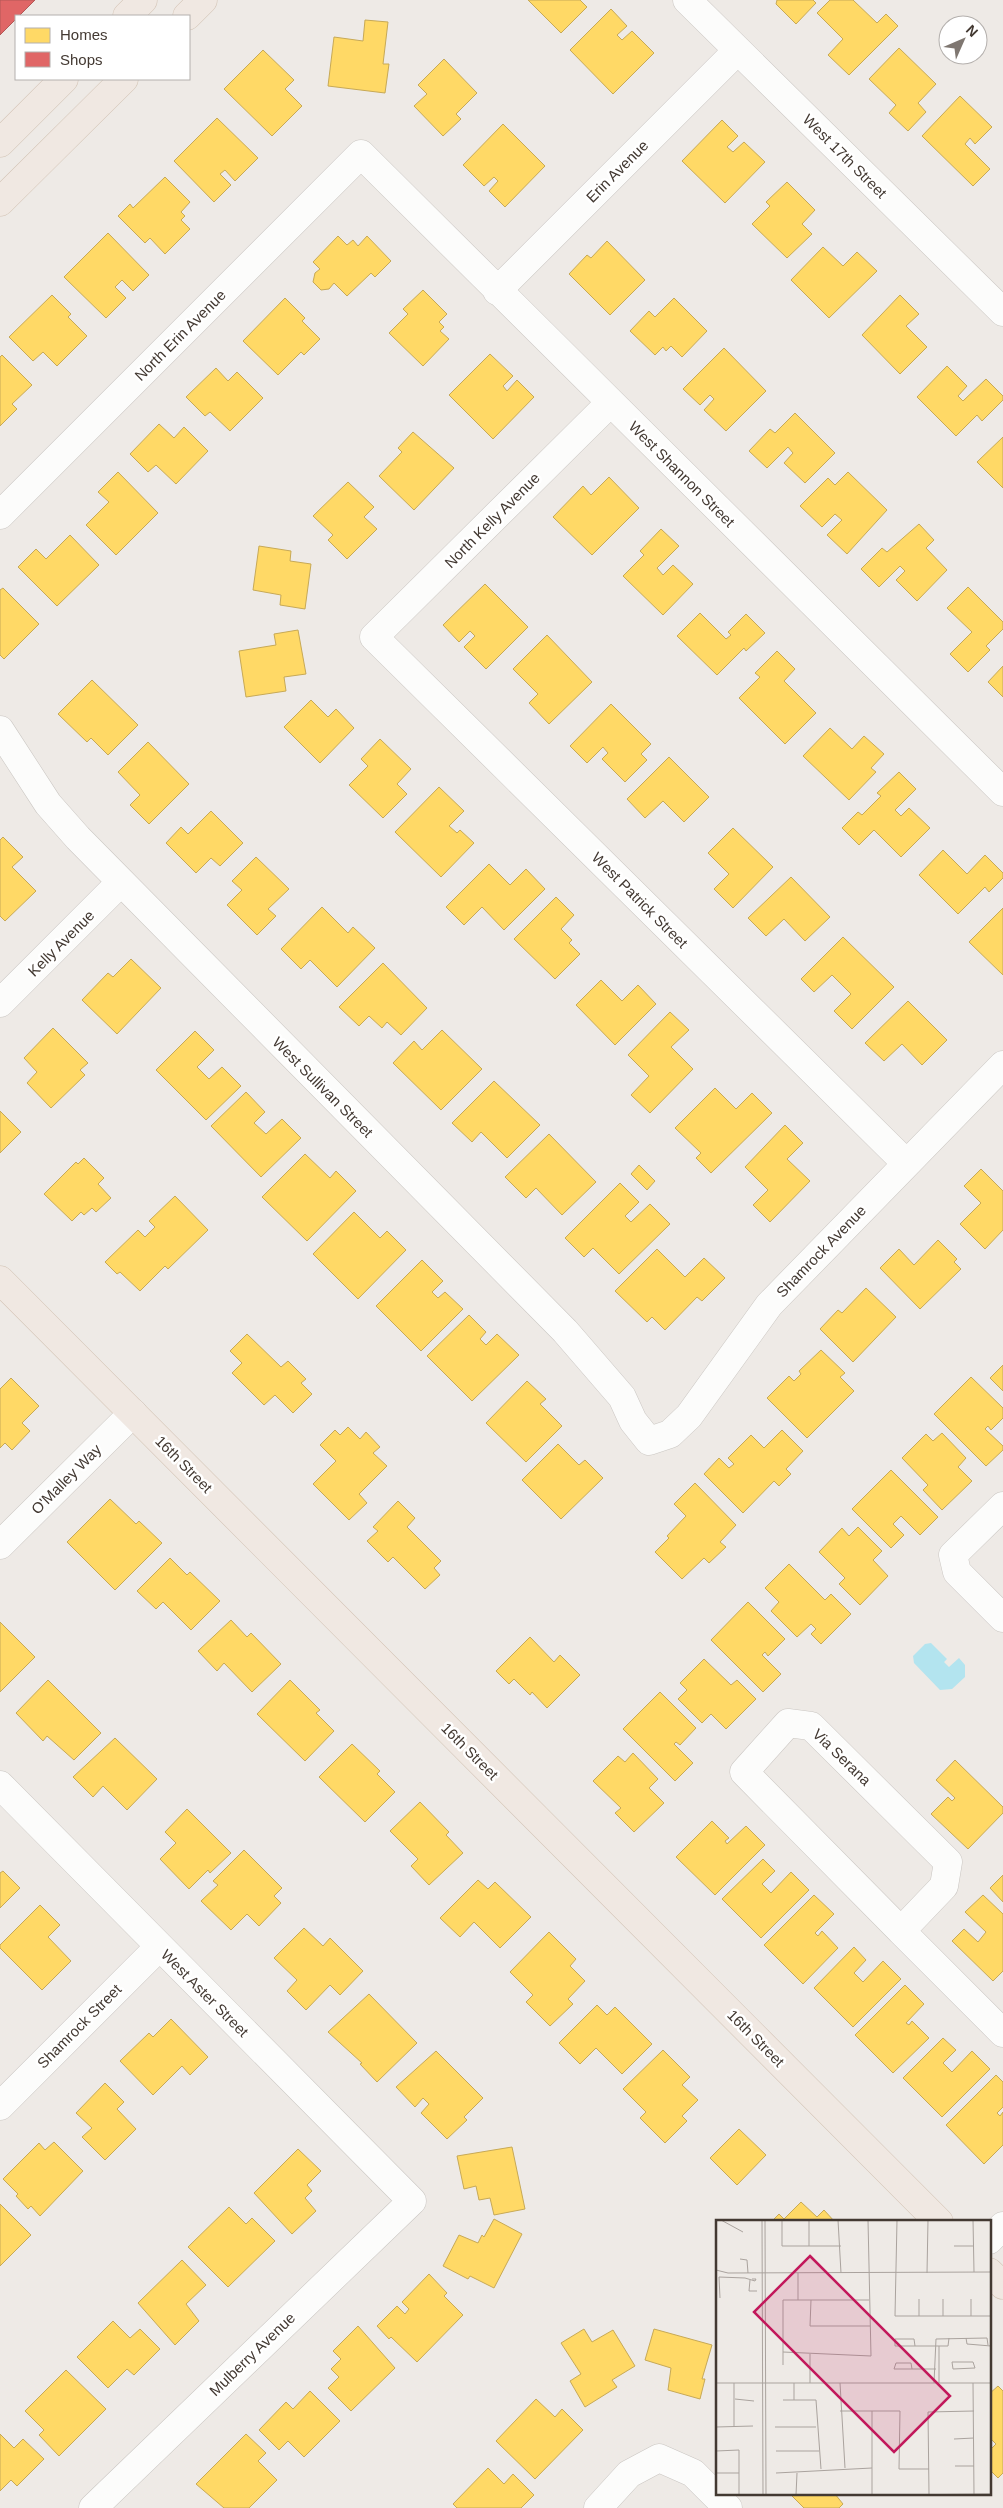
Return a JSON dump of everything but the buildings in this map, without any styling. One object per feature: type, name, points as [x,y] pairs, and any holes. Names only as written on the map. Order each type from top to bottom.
[{"type":"main road","points":[[128,15],[143,0]]},
{"type":"main road","points":[[188,15],[204,0]]},
{"type":"main road","points":[[0,143],[63,80]]},
{"type":"main road","points":[[0,202],[123,80]]},
{"type":"main road","name":"16th Street","points":[[0,1280],[937,2220]]},
{"type":"main road","points":[[990,2273],[1003,2286]]},
{"type":"street","name":"West 17th Street","points":[[687,0],[1003,312]]},
{"type":"street","name":"Erin Avenue","points":[[497,291],[737,51]]},
{"type":"street","name":"West Shannon Street","points":[[361,154],[1003,792]]},
{"type":"street","name":"North Erin Avenue","points":[[0,516],[361,154]]},
{"type":"street","name":"North Kelly Avenue","points":[[374,637],[610,403]]},
{"type":"street","name":"West Patrick Street","points":[[374,637],[906,1163]]},
{"type":"street","name":"West Sullivan Street","points":[[0,730],[48,804],[78,838],[565,1331],[622,1397],[633,1421],[649,1441]]},
{"type":"street","name":"Kelly Avenue","points":[[0,1003],[121,882]]},
{"type":"street","name":"Shamrock Avenue","points":[[649,1441],[670,1434],[689,1416],[769,1305],[1003,1065]]},
{"type":"street","name":"O'Malley Way","points":[[0,1545],[132,1413]]},
{"type":"street","points":[[1003,1506],[952,1554],[957,1572],[1003,1618]]},
{"type":"street","name":"Via Serana","points":[[900,1931],[944,1886],[948,1862],[811,1726],[788,1723],[744,1772],[900,1931],[1003,2032]]},
{"type":"street","name":"West Aster Street","points":[[0,1785],[412,2201]]},
{"type":"street","name":"Shamrock Street","points":[[0,2106],[159,1947]]},
{"type":"street","name":"Mulberry Avenue","points":[[93,2508],[412,2201]]},
{"type":"street","points":[[990,2239],[1003,2226]]},
{"type":"street","points":[[598,2508],[629,2474],[659,2458],[693,2473],[728,2508]]},
{"type":"water","points":[[931,1643],[947,1659],[944,1662],[949,1667],[959,1658],[965,1665],[965,1677],[952,1689],[940,1690],[914,1663],[913,1656],[925,1644]]}]
